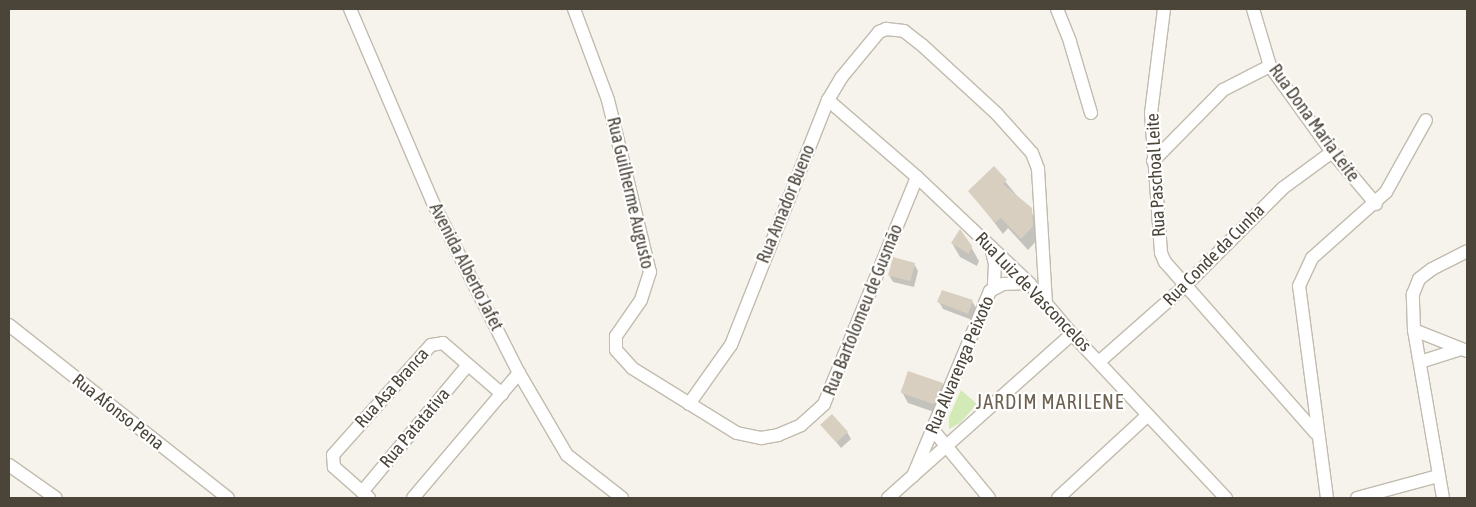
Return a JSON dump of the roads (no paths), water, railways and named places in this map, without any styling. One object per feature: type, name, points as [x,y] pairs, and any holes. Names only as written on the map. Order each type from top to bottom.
[{"type":"street","name":"Avenida Alberto Jafet","points":[[350,9],[434,205],[520,373],[567,455],[622,498]]},
{"type":"street","name":"Rua Guilherme Augusto","points":[[574,9],[608,100],[648,259],[648,286],[615,340],[618,354],[632,368]]},
{"type":"street","points":[[1057,9],[1070,42],[1091,113]]},
{"type":"street","name":"Rua Paschoal Leite","points":[[1164,9],[1151,113],[1161,253],[1185,286],[1316,433]]},
{"type":"street","name":"Rua Dona Maria Leite","points":[[1253,9],[1270,66],[1332,152],[1376,204]]},
{"type":"street","name":"Rua Amador Bueno","points":[[689,404],[731,345],[828,100],[841,78],[879,32],[891,28],[904,31],[976,94],[1032,153],[1038,169],[1046,303]]},
{"type":"street","points":[[1153,161],[1223,90],[1270,66]]},
{"type":"street","name":"Rua Luiz de Vasconcelos","points":[[828,100],[917,176],[1029,283],[1072,334],[1226,498]]},
{"type":"street","points":[[1327,498],[1316,433],[1299,286],[1318,252],[1376,204],[1386,192],[1426,120]]},
{"type":"street","name":"Rua Conde da Cunha","points":[[1100,362],[1185,286],[1283,188],[1332,152]]},
{"type":"street","name":"Rua Bartolomeu de Gusmão","points":[[632,368],[737,433],[754,437],[778,435],[814,416],[829,395],[917,176]]},
{"type":"street","points":[[990,246],[996,264],[994,286]]},
{"type":"street","points":[[1443,498],[1414,330],[1412,306],[1419,279],[1432,269],[1467,251]]},
{"type":"street","name":"Rua Alvarenga Peixoto","points":[[912,478],[987,296],[994,286],[1029,283]]},
{"type":"street","name":"Rua Afonso Pena","points":[[9,325],[228,498]]},
{"type":"street","points":[[1414,330],[1464,350]]},
{"type":"street","points":[[888,498],[948,448],[1072,334]]},
{"type":"street","name":"Rua Asa Branca","points":[[366,495],[334,468],[333,455],[435,342],[443,343],[502,394]]},
{"type":"street","points":[[1420,362],[1464,350]]},
{"type":"street","name":"Rua Patatativa","points":[[366,495],[468,365]]},
{"type":"street","points":[[412,498],[520,373]]},
{"type":"street","points":[[1058,498],[1148,415]]},
{"type":"street","points":[[933,430],[989,498]]},
{"type":"street","points":[[9,465],[56,498]]},
{"type":"street","points":[[1357,498],[1438,476]]},
{"type":"district","name":"JARDIM MARILENE","points":[[1050,401]]}]
